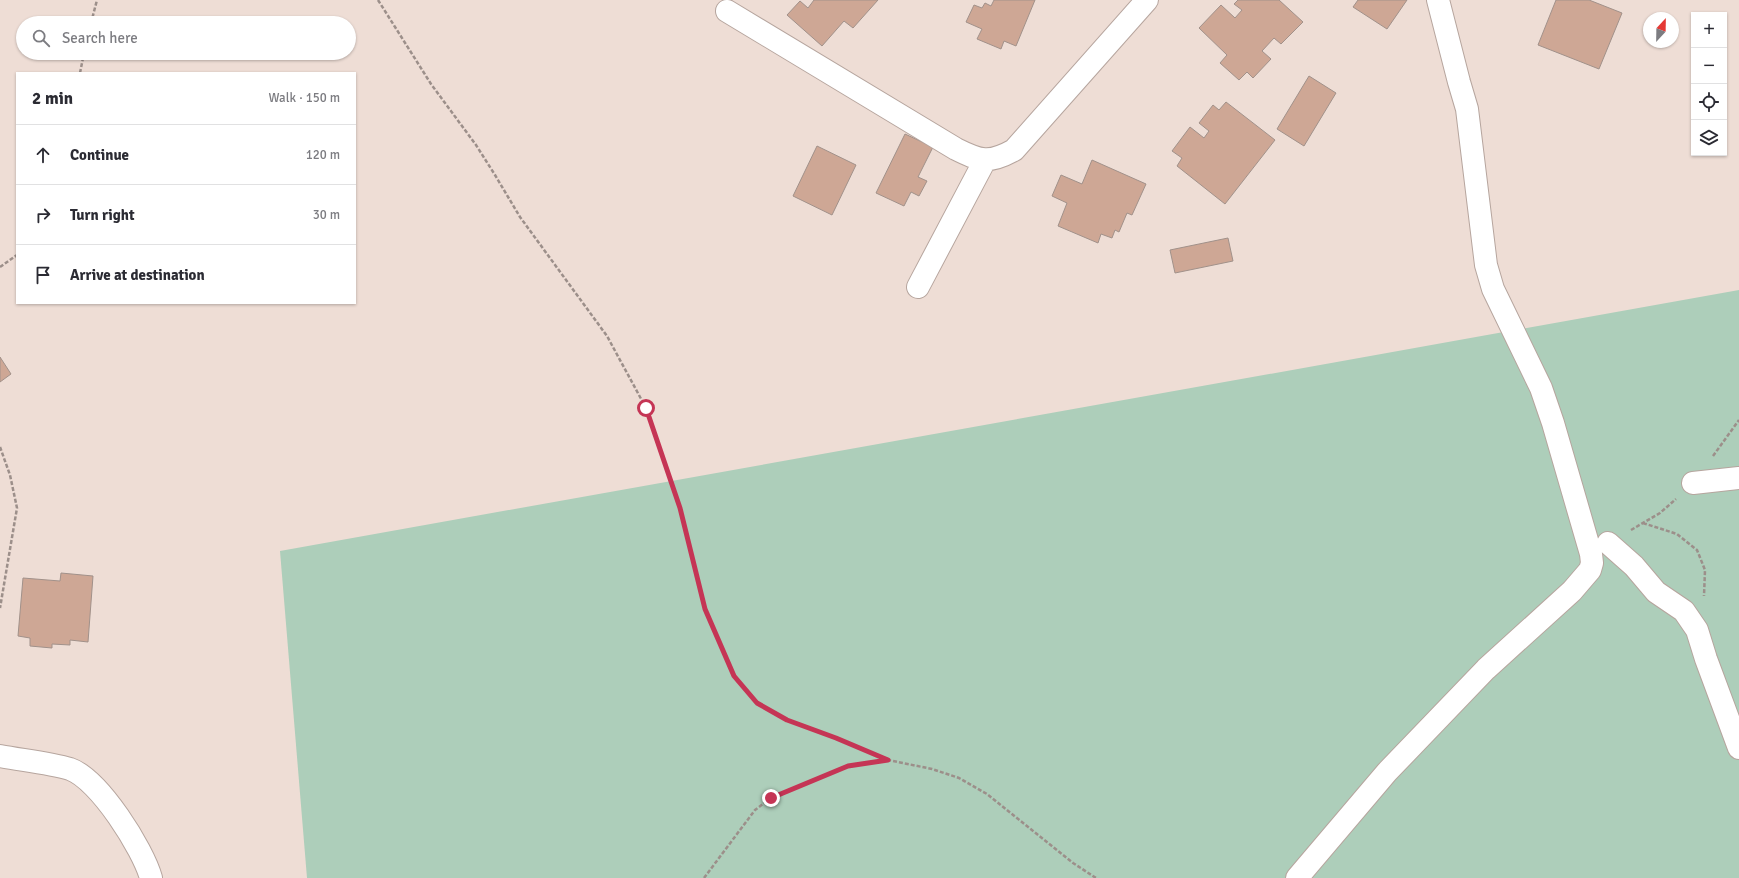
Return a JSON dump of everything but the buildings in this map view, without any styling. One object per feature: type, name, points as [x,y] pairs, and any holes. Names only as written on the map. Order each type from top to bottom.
[{"type":"street","points":[[727,11],[956,149],[974,158],[985,160],[1001,157],[1014,150],[1147,0]]},
{"type":"street","points":[[1297,878],[1386,772],[1486,669],[1572,591],[1590,570],[1592,562],[1591,554],[1541,388],[1493,289],[1486,264],[1467,109],[1438,0]]},
{"type":"street","points":[[918,286],[985,160]]},
{"type":"street","points":[[1693,483],[1739,478]]},
{"type":"street","points":[[1608,543],[1634,566],[1656,592],[1684,611],[1697,630],[1706,659],[1739,748]]},
{"type":"street","points":[[0,756],[70,769],[83,776],[96,788],[132,836],[150,878]]},
{"type":"path","points":[[93,16],[97,0]]},
{"type":"path","points":[[378,0],[431,84],[492,169],[520,217],[607,336],[646,408],[680,508],[705,609],[734,676],[757,703],[787,720],[836,738],[888,760],[932,769],[959,778],[987,794],[1073,864],[1096,878]]},
{"type":"path","points":[[80,72],[83,60]]},
{"type":"path","points":[[0,267],[16,256]]},
{"type":"path","points":[[0,448],[12,481],[17,508],[0,608]]},
{"type":"path","points":[[1642,523],[1676,534],[1697,550],[1705,570],[1705,589],[1697,630]]},
{"type":"path","points":[[704,878],[755,810],[771,798],[848,766],[888,760]]},
{"type":"green space","points":[[1739,290],[1739,878],[307,878],[280,551]]},
{"type":"route","points":[[646,408],[680,508],[705,609],[734,676],[757,703],[787,720],[836,738],[888,760],[848,766],[771,798]]}]
